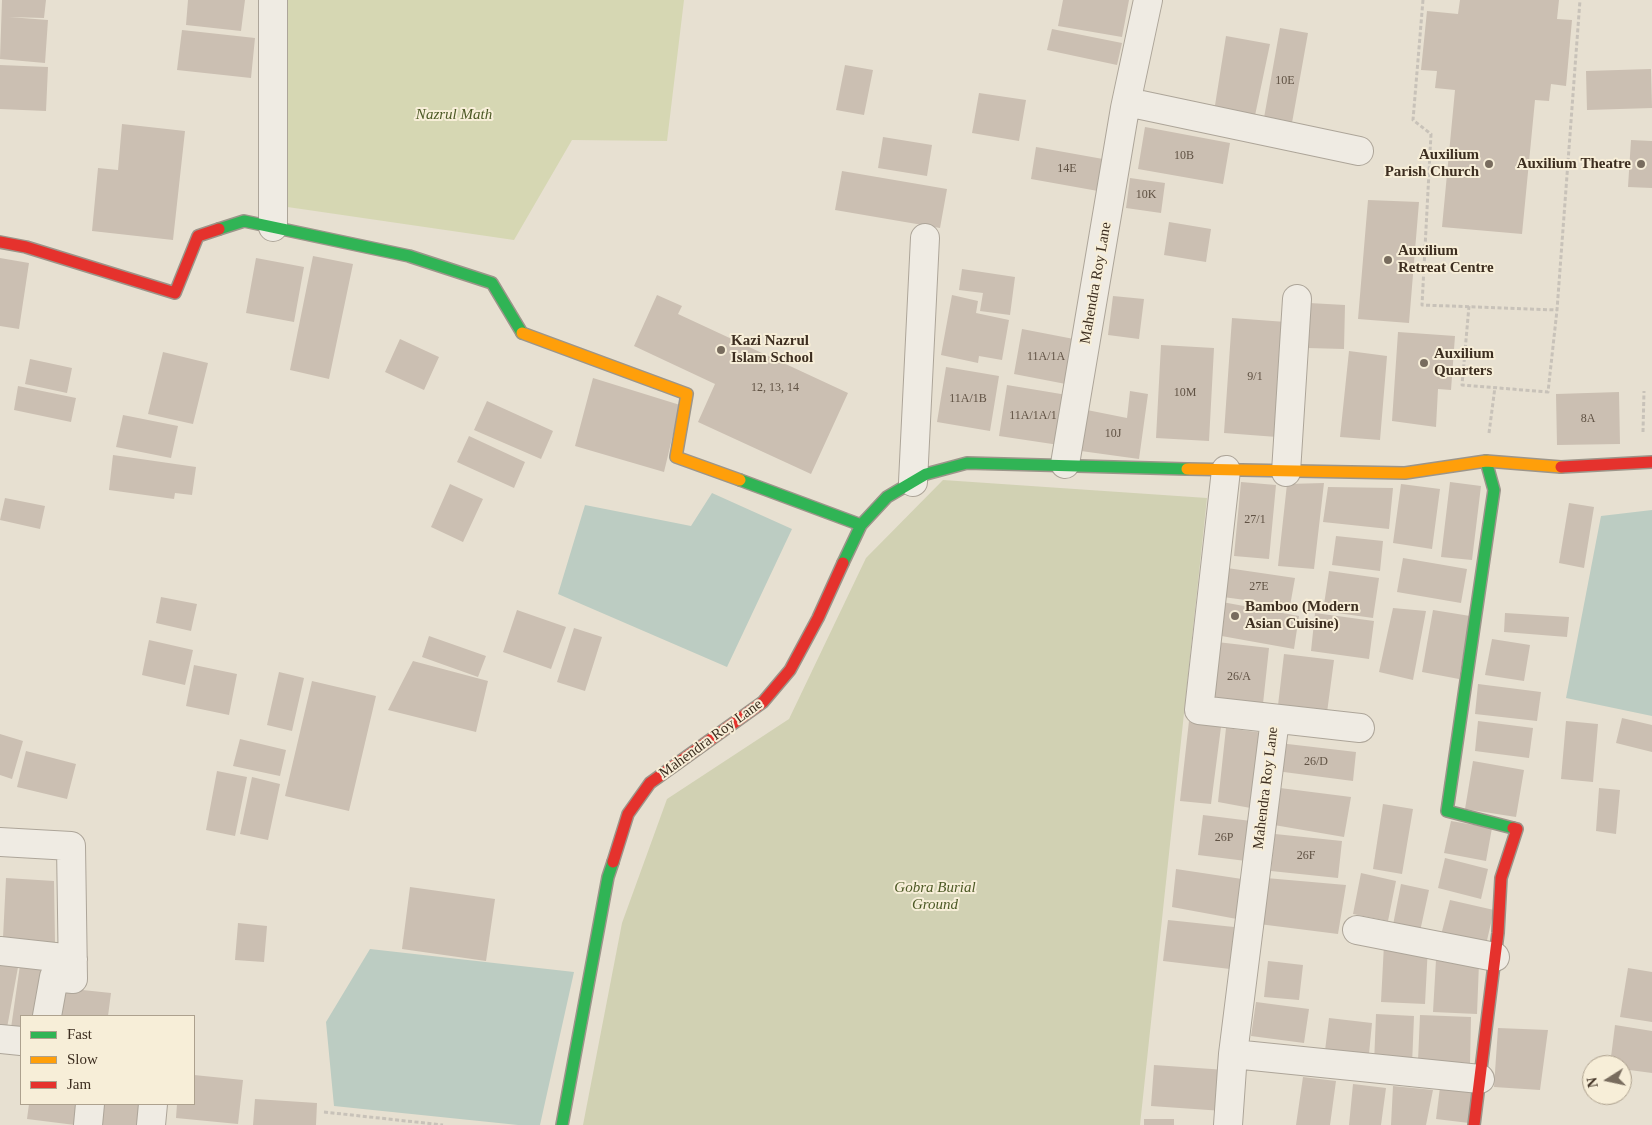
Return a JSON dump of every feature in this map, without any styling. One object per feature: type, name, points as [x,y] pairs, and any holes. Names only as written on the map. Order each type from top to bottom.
[{"type":"street","points":[[273,0],[273,227]]},
{"type":"street","name":"Mahendra Roy Lane","points":[[1065,464],[1127,102],[1148,0]]},
{"type":"street","points":[[1127,102],[1359,151]]},
{"type":"street","points":[[0,242],[26,247],[175,293],[198,236],[244,221],[409,256],[492,283],[520,332],[687,394],[676,457],[861,525]]},
{"type":"street","points":[[913,482],[925,238]]},
{"type":"street","points":[[1286,472],[1297,298]]},
{"type":"street","points":[[1474,1125],[1495,957],[1501,878],[1517,829],[1447,811],[1494,490],[1486,461]]},
{"type":"street","name":"Mahendra Roy Lane","points":[[562,1125],[608,877],[628,814],[650,783],[763,702],[790,670],[818,618],[861,525],[887,497],[926,474],[967,462],[1286,472],[1406,473],[1486,461],[1567,467],[1647,462]]},
{"type":"street","name":"Mahendra Roy Lane","points":[[1226,470],[1199,710],[1275,719],[1233,1054],[1228,1125]]},
{"type":"street","points":[[1275,719],[1360,728]]},
{"type":"street","points":[[0,842],[71,846],[74,979],[54,978],[47,1015]]},
{"type":"street","points":[[1357,930],[1495,957]]},
{"type":"street","points":[[0,951],[73,959]]},
{"type":"street","points":[[0,1039],[20,1041]]},
{"type":"street","points":[[1233,1054],[1480,1079]]},
{"type":"street","points":[[88,1125],[90,1105]]},
{"type":"street","points":[[151,1125],[153,1105]]},
{"type":"path","points":[[1423,0],[1412,120],[1431,134],[1422,304],[1557,310]]},
{"type":"path","points":[[1469,306],[1462,385],[1548,392],[1557,310],[1580,0]]},
{"type":"path","points":[[1486,461],[1495,387]]},
{"type":"path","points":[[1644,391],[1647,462]]},
{"type":"path","points":[[324,1112],[443,1125]]},
{"type":"green space","name":"Nazrul Math","points":[[276,0],[684,0],[667,141],[572,140],[514,240],[260,203]]},
{"type":"green space","name":"Gobra Burial Ground","points":[[943,480],[1207,498],[1140,1125],[583,1125],[622,923],[667,799],[789,719],[866,558]]},
{"type":"shaded area","points":[[712,493],[792,529],[727,667],[558,594],[585,505],[691,526]]},
{"type":"shaded area","points":[[1652,510],[1652,716],[1566,698],[1601,516]]},
{"type":"shaded area","points":[[370,949],[574,972],[540,1125],[518,1125],[334,1106],[326,1022]]},
{"type":"building","points":[[2,0],[46,0],[44,18],[9,17],[48,20],[45,63],[0,59]]},
{"type":"building","points":[[188,0],[245,0],[241,31],[186,25]]},
{"type":"building","points":[[1063,0],[1129,0],[1122,37],[1058,26]]},
{"type":"building","name":"Auxilium Parish Church","points":[[1460,0],[1559,0],[1557,19],[1572,20],[1566,86],[1551,84],[1549,101],[1535,100],[1522,234],[1442,227],[1455,90],[1435,88],[1437,71],[1421,70],[1427,11],[1458,14]]},
{"type":"building","points":[[1280,28],[1308,33],[1290,134],[1262,129]]},
{"type":"building","points":[[1052,29],[1122,43],[1117,65],[1047,50]]},
{"type":"building","points":[[182,30],[255,38],[251,78],[177,70]]},
{"type":"building","points":[[1226,36],[1270,44],[1253,125],[1213,118]]},
{"type":"building","points":[[0,65],[48,67],[46,111],[0,109]]},
{"type":"building","points":[[845,65],[873,70],[864,115],[836,110]]},
{"type":"building","points":[[1651,69],[1652,108],[1587,110],[1586,71]]},
{"type":"building","points":[[979,93],[1026,100],[1019,141],[972,133]]},
{"type":"building","points":[[122,124],[185,131],[173,240],[92,231],[98,168],[118,170]]},
{"type":"building","points":[[1145,127],[1230,143],[1223,184],[1138,169]]},
{"type":"building","points":[[883,137],[932,145],[927,176],[878,168]]},
{"type":"building","name":"Auxilium Theatre","points":[[1631,140],[1652,141],[1652,188],[1628,187]]},
{"type":"building","points":[[1036,147],[1103,159],[1098,191],[1031,179]]},
{"type":"building","points":[[842,171],[947,189],[940,228],[835,210]]},
{"type":"building","points":[[1130,178],[1165,183],[1161,213],[1126,208]]},
{"type":"building","name":"Auxilium Retreat Centre","points":[[1368,200],[1419,202],[1409,323],[1358,319]]},
{"type":"building","points":[[1169,222],[1211,229],[1206,262],[1164,255]]},
{"type":"building","points":[[313,256],[353,264],[329,379],[290,370]]},
{"type":"building","points":[[0,258],[29,263],[19,329],[0,326]]},
{"type":"building","points":[[256,258],[304,267],[294,322],[246,313]]},
{"type":"building","points":[[962,269],[1015,277],[1010,315],[980,311],[983,293],[959,290]]},
{"type":"building","name":"Kazi Nazrul Islam School","points":[[657,295],[682,306],[678,314],[848,393],[811,474],[698,422],[715,384],[634,346]]},
{"type":"building","points":[[952,295],[978,301],[976,313],[1009,320],[1002,360],[979,356],[978,363],[941,355]]},
{"type":"building","points":[[1113,296],[1144,299],[1139,339],[1108,335]]},
{"type":"building","points":[[1309,303],[1345,305],[1344,349],[1307,348]]},
{"type":"building","points":[[1232,318],[1286,322],[1277,437],[1224,433]]},
{"type":"building","points":[[1022,329],[1079,340],[1071,385],[1014,374]]},
{"type":"building","name":"Auxilium Quarters","points":[[1398,332],[1455,336],[1451,390],[1438,389],[1436,427],[1392,421]]},
{"type":"building","points":[[400,339],[439,357],[424,390],[385,372]]},
{"type":"building","points":[[1161,345],[1214,348],[1209,441],[1156,438]]},
{"type":"building","points":[[1349,351],[1387,356],[1380,440],[1340,437]]},
{"type":"building","points":[[163,352],[208,363],[193,424],[148,414]]},
{"type":"building","points":[[30,359],[72,368],[67,393],[25,384]]},
{"type":"building","points":[[946,367],[999,376],[990,431],[937,422]]},
{"type":"building","points":[[593,378],[680,405],[664,472],[575,446]]},
{"type":"building","points":[[1007,385],[1067,395],[1059,445],[999,436]]},
{"type":"building","points":[[18,386],[76,398],[71,422],[14,410]]},
{"type":"building","points":[[1130,391],[1148,394],[1139,459],[1081,451],[1087,410],[1127,418]]},
{"type":"building","points":[[1619,392],[1620,444],[1557,445],[1556,394]]},
{"type":"building","points":[[487,401],[553,431],[541,459],[474,430]]},
{"type":"building","points":[[123,415],[178,426],[171,458],[116,447]]},
{"type":"building","points":[[469,436],[525,462],[514,488],[457,462]]},
{"type":"building","points":[[113,455],[196,467],[192,495],[175,493],[174,499],[109,490]]},
{"type":"building","points":[[1241,482],[1276,485],[1269,559],[1234,556]]},
{"type":"building","points":[[1450,482],[1481,486],[1472,560],[1441,557]]},
{"type":"building","points":[[1324,483],[1314,569],[1278,566],[1287,484]]},
{"type":"building","points":[[450,484],[483,499],[463,542],[431,527]]},
{"type":"building","points":[[1401,484],[1440,489],[1432,549],[1393,543]]},
{"type":"building","points":[[1328,487],[1393,488],[1389,529],[1323,522]]},
{"type":"building","points":[[5,498],[45,506],[40,529],[0,520]]},
{"type":"building","points":[[1569,503],[1594,507],[1584,568],[1559,563]]},
{"type":"building","points":[[1336,536],[1383,541],[1380,571],[1332,565]]},
{"type":"building","points":[[1403,558],[1467,569],[1461,603],[1397,592]]},
{"type":"building","points":[[1227,568],[1295,578],[1290,606],[1223,597]]},
{"type":"building","points":[[1329,571],[1379,578],[1373,618],[1323,611]]},
{"type":"building","points":[[161,597],[197,604],[191,631],[156,623]]},
{"type":"building","points":[[1222,602],[1299,616],[1294,649],[1216,635]]},
{"type":"building","points":[[1393,608],[1426,611],[1413,680],[1379,672]]},
{"type":"building","points":[[517,610],[566,627],[551,669],[503,652]]},
{"type":"building","points":[[1433,610],[1470,616],[1459,679],[1422,672]]},
{"type":"building","points":[[1315,613],[1374,621],[1369,659],[1311,651]]},
{"type":"building","points":[[1505,613],[1569,617],[1567,637],[1504,632]]},
{"type":"building","points":[[574,628],[602,637],[585,691],[557,682]]},
{"type":"building","points":[[429,636],[486,656],[478,677],[422,657]]},
{"type":"building","points":[[1492,639],[1530,645],[1524,681],[1485,675]]},
{"type":"building","points":[[149,640],[193,650],[185,685],[142,675]]},
{"type":"building","points":[[1217,642],[1269,648],[1262,713],[1209,707]]},
{"type":"building","points":[[1284,654],[1334,660],[1326,720],[1277,714]]},
{"type":"building","points":[[413,661],[488,681],[476,732],[388,710]]},
{"type":"building","points":[[194,665],[237,674],[229,715],[186,706]]},
{"type":"building","points":[[279,672],[304,678],[292,731],[267,725]]},
{"type":"building","points":[[312,681],[376,696],[349,811],[285,796]]},
{"type":"building","points":[[1478,684],[1541,692],[1537,721],[1475,714]]},
{"type":"building","points":[[1622,718],[1652,725],[1652,752],[1616,743]]},
{"type":"building","points":[[1189,721],[1221,727],[1211,804],[1180,801]]},
{"type":"building","points":[[1478,721],[1533,728],[1529,758],[1475,751]]},
{"type":"building","points":[[1566,721],[1598,724],[1593,782],[1561,779]]},
{"type":"building","points":[[1226,728],[1264,733],[1256,809],[1218,802]]},
{"type":"building","points":[[0,734],[23,741],[12,779],[0,775]]},
{"type":"building","points":[[240,739],[286,750],[280,776],[233,766]]},
{"type":"building","points":[[1279,743],[1356,752],[1353,781],[1276,771]]},
{"type":"building","points":[[26,751],[76,764],[67,799],[17,787]]},
{"type":"building","points":[[1473,761],[1524,770],[1516,817],[1465,809]]},
{"type":"building","points":[[217,771],[247,777],[235,836],[206,830]]},
{"type":"building","points":[[252,777],[280,784],[268,840],[240,834]]},
{"type":"building","points":[[1280,788],[1351,797],[1344,837],[1274,825]]},
{"type":"building","points":[[1599,788],[1620,790],[1616,834],[1596,831]]},
{"type":"building","points":[[1383,804],[1413,809],[1402,874],[1373,869]]},
{"type":"building","points":[[1203,815],[1251,821],[1246,861],[1198,855]]},
{"type":"building","points":[[1451,821],[1492,828],[1486,861],[1444,853]]},
{"type":"building","points":[[1275,834],[1342,841],[1338,878],[1271,871]]},
{"type":"building","points":[[1445,858],[1488,869],[1481,899],[1438,888]]},
{"type":"building","points":[[1176,869],[1242,879],[1237,919],[1172,907]]},
{"type":"building","points":[[1361,873],[1396,881],[1388,921],[1353,914]]},
{"type":"building","points":[[6,878],[54,881],[55,943],[3,938]]},
{"type":"building","points":[[1266,878],[1346,885],[1338,934],[1259,924]]},
{"type":"building","points":[[1401,884],[1429,890],[1419,936],[1392,930]]},
{"type":"building","points":[[410,887],[495,899],[486,961],[402,949]]},
{"type":"building","points":[[1450,900],[1494,910],[1485,949],[1440,939]]},
{"type":"building","points":[[1168,920],[1234,927],[1230,969],[1163,961]]},
{"type":"building","points":[[238,923],[267,926],[264,962],[235,960]]},
{"type":"building","points":[[1384,944],[1428,946],[1425,1004],[1381,1002]]},
{"type":"building","points":[[0,952],[20,956],[7,1028],[0,1027]]},
{"type":"building","points":[[21,958],[45,962],[37,1015],[20,1015],[20,1029],[11,1028]]},
{"type":"building","points":[[1436,960],[1479,963],[1477,1014],[1433,1012]]},
{"type":"building","points":[[1268,961],[1303,965],[1299,1000],[1264,997]]},
{"type":"building","points":[[1628,968],[1652,972],[1652,1022],[1620,1017]]},
{"type":"building","points":[[54,987],[111,993],[108,1015],[51,1015]]},
{"type":"building","points":[[1256,1002],[1309,1009],[1304,1043],[1251,1036]]},
{"type":"building","points":[[1376,1014],[1414,1016],[1412,1065],[1374,1064]]},
{"type":"building","points":[[1420,1015],[1471,1017],[1470,1063],[1418,1061]]},
{"type":"building","points":[[1329,1018],[1372,1023],[1368,1064],[1324,1059]]},
{"type":"building","points":[[1615,1025],[1652,1031],[1652,1073],[1632,1070],[1632,1055],[1611,1055]]},
{"type":"building","points":[[1498,1028],[1548,1030],[1540,1090],[1494,1087]]},
{"type":"building","points":[[1154,1065],[1226,1070],[1223,1111],[1151,1106]]},
{"type":"building","points":[[195,1075],[243,1080],[238,1124],[176,1118],[177,1105],[195,1105]]},
{"type":"building","points":[[1303,1077],[1336,1081],[1330,1125],[1296,1125]]},
{"type":"building","points":[[1353,1084],[1386,1088],[1381,1125],[1349,1125]]},
{"type":"building","points":[[1393,1086],[1433,1090],[1426,1125],[1391,1125]]},
{"type":"building","points":[[1440,1087],[1474,1090],[1469,1123],[1436,1119]]},
{"type":"building","points":[[255,1099],[317,1103],[316,1125],[253,1125]]},
{"type":"building","points":[[29,1105],[78,1105],[75,1125],[27,1119]]},
{"type":"building","points":[[102,1105],[151,1105],[149,1125],[100,1125]]},
{"type":"building","points":[[1144,1119],[1174,1119],[1174,1125],[1144,1125]]},
{"type":"traffic: fast","points":[[219,229],[244,221],[409,256],[492,283],[522,333]]},
{"type":"traffic: fast","points":[[1486,461],[1494,490],[1447,811],[1513,828]]},
{"type":"traffic: fast","points":[[843,563],[861,525],[887,497],[926,474],[967,463],[1187,469]]},
{"type":"traffic: fast","points":[[740,480],[861,525]]},
{"type":"traffic: fast","points":[[562,1125],[608,877],[613,862]]},
{"type":"traffic: slow","points":[[522,333],[687,394],[676,457],[740,480]]},
{"type":"traffic: slow","points":[[1187,469],[1405,473],[1486,461],[1561,467]]},
{"type":"traffic: jam","points":[[0,242],[26,247],[175,293],[198,236],[219,229]]},
{"type":"traffic: jam","points":[[1561,467],[1652,462]]},
{"type":"traffic: jam","points":[[613,862],[628,814],[650,783],[763,702],[790,670],[818,618],[843,563]]},
{"type":"traffic: jam","points":[[1474,1125],[1498,933],[1501,878],[1517,829],[1513,828]]},
{"type":"place","name":"Auxilium Parish Church","points":[[1489,164]]},
{"type":"place","name":"Auxilium Theatre","points":[[1641,164]]},
{"type":"place","name":"Auxilium Retreat Centre","points":[[1388,260]]},
{"type":"place","name":"Kazi Nazrul Islam School","points":[[721,350]]},
{"type":"place","name":"Auxilium Quarters","points":[[1424,363]]},
{"type":"place","name":"Bamboo (Modern Asian Cuisine)","points":[[1235,616]]}]
